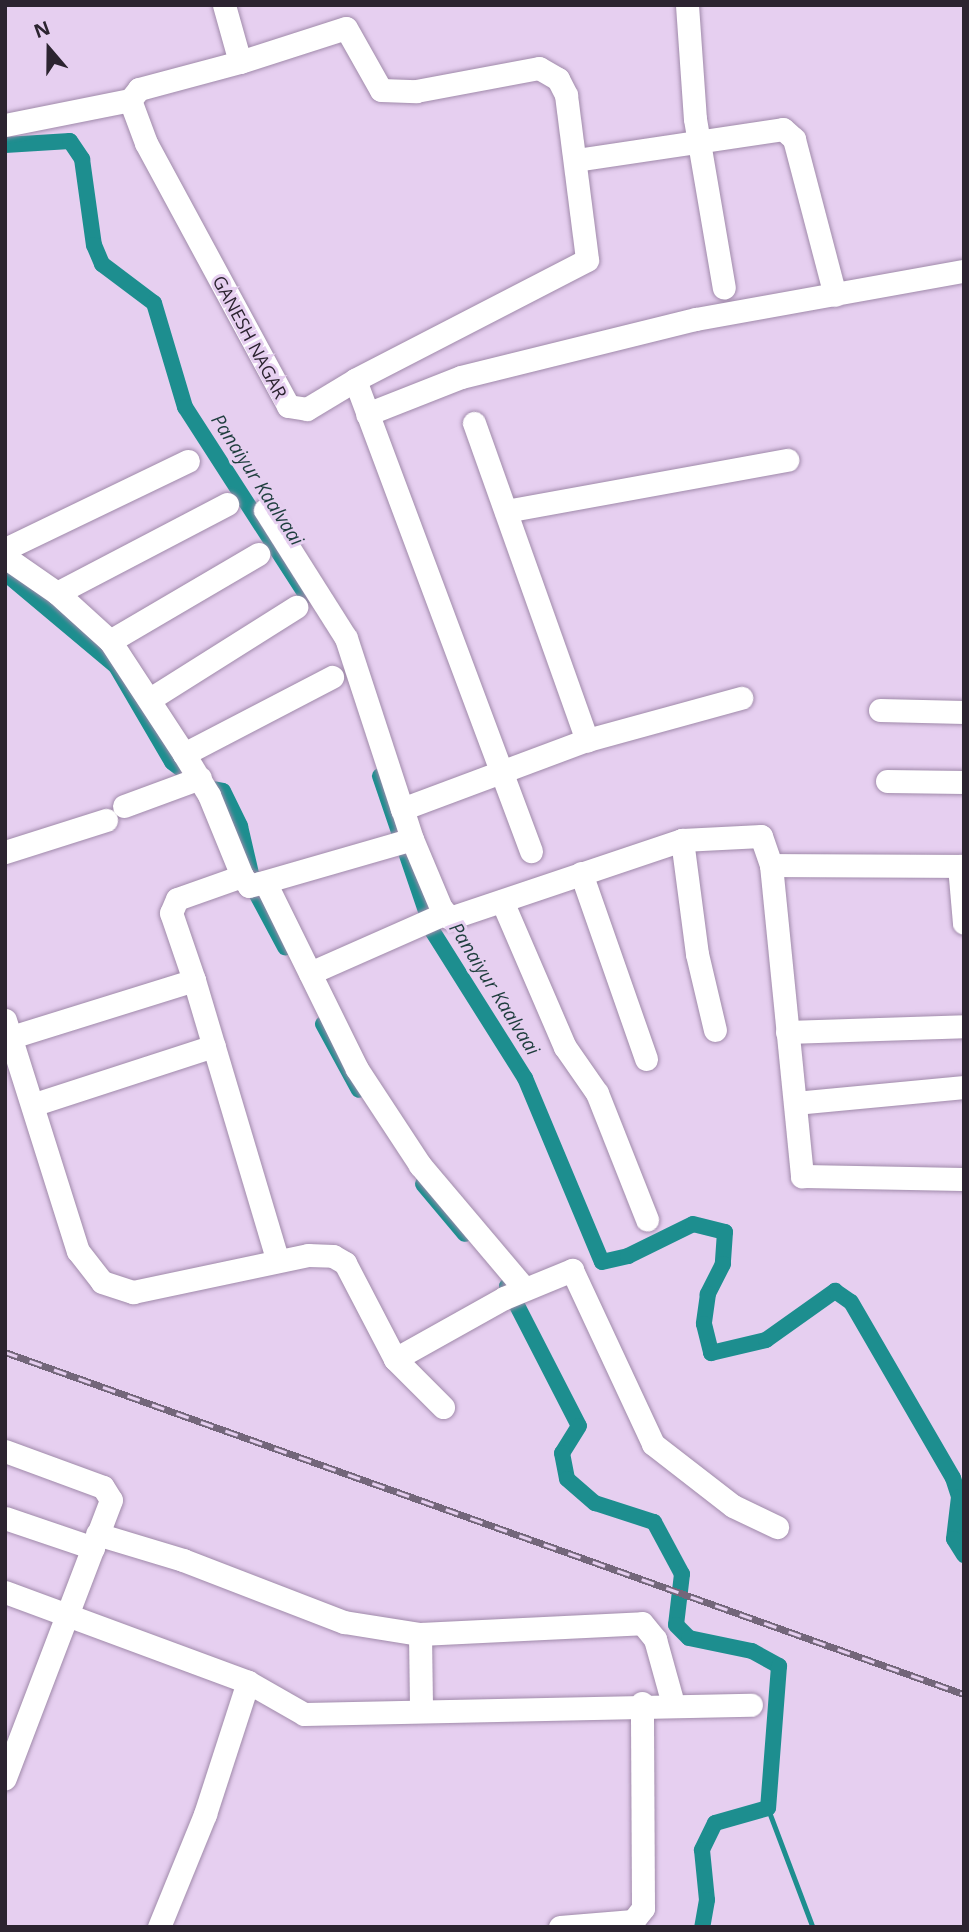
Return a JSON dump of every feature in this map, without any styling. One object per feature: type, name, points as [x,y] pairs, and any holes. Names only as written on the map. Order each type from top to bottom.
[{"type":"street","points":[[224,5],[240,62]]},
{"type":"street","points":[[687,5],[699,143],[724,288]]},
{"type":"street","points":[[5,125],[130,100],[139,89],[240,62],[336,27],[354,36],[375,85],[394,94],[539,68],[558,79],[566,95],[587,260],[355,380],[531,851]]},
{"type":"street","name":"GANESH NAGAR","points":[[130,100],[146,143],[288,406],[307,409],[355,380]]},
{"type":"street","points":[[576,160],[780,129],[793,139],[835,295]]},
{"type":"street","points":[[367,414],[461,377],[695,319],[964,271]]},
{"type":"street","points":[[474,423],[587,740]]},
{"type":"street","points":[[506,511],[787,460]]},
{"type":"street","points":[[5,549],[188,461]]},
{"type":"street","points":[[57,593],[227,504]]},
{"type":"street","points":[[265,510],[346,638],[402,809],[402,843],[431,919]]},
{"type":"street","points":[[110,641],[258,554]]},
{"type":"street","points":[[5,557],[57,593],[110,641],[204,785],[254,882],[310,973],[357,1069],[420,1165],[516,1292]]},
{"type":"street","points":[[150,699],[296,607]]},
{"type":"street","points":[[184,754],[332,677]]},
{"type":"street","points":[[402,809],[500,770],[587,740],[741,698]]},
{"type":"street","points":[[880,710],[964,712]]},
{"type":"street","points":[[887,781],[964,782]]},
{"type":"street","points":[[5,852],[204,785]]},
{"type":"street","points":[[310,973],[431,919],[458,917],[682,840],[755,834],[767,845],[771,866],[802,1176],[964,1179]]},
{"type":"street","points":[[682,840],[698,954],[716,1030]]},
{"type":"street","points":[[278,1261],[171,908],[177,900],[402,843]]},
{"type":"street","points":[[771,866],[961,866],[964,923]]},
{"type":"street","points":[[581,873],[646,1059]]},
{"type":"street","points":[[502,901],[565,1047],[597,1093],[647,1219]]},
{"type":"street","points":[[194,981],[7,1033],[35,1104],[78,1251],[102,1282],[133,1292],[322,1253],[345,1264],[395,1359],[443,1406]]},
{"type":"street","points":[[787,1032],[964,1026]]},
{"type":"street","points":[[35,1104],[214,1046]]},
{"type":"street","points":[[795,1103],[964,1087]]},
{"type":"street","points":[[395,1359],[516,1292],[572,1270],[653,1444],[733,1506],[777,1527]]},
{"type":"street","points":[[5,1451],[108,1490],[111,1500],[5,1778]]},
{"type":"street","points":[[5,1518],[183,1560],[344,1622],[420,1634],[642,1623],[655,1639],[673,1704]]},
{"type":"street","points":[[5,1592],[67,1612],[248,1682],[304,1714],[642,1703],[751,1705]]},
{"type":"street","points":[[420,1634],[421,1710]]},
{"type":"street","points":[[159,1927],[205,1814],[248,1682]]},
{"type":"street","points":[[560,1927],[633,1921],[643,1908],[642,1703]]},
{"type":"waterway","name":"Panaiyur Kaalvaai","points":[[5,145],[70,141],[82,159],[94,245],[102,264],[154,303],[185,407],[306,595]]},
{"type":"waterway","points":[[5,573],[116,666],[172,762],[184,771]]},
{"type":"waterway","name":"Panaiyur Kaalvaai","points":[[380,776],[433,932],[525,1078],[602,1262],[628,1256],[693,1224],[725,1232],[723,1264],[708,1294],[704,1324],[711,1353],[766,1340],[835,1291],[851,1302],[953,1478],[959,1497],[954,1539],[964,1555]]},
{"type":"waterway","points":[[203,787],[223,791],[240,826],[255,891],[285,947]]},
{"type":"waterway","points":[[323,1024],[359,1090]]},
{"type":"waterway","points":[[423,1184],[465,1234]]},
{"type":"waterway","points":[[507,1286],[579,1426],[562,1453],[567,1479],[595,1503],[654,1522],[682,1574],[676,1625],[689,1638],[752,1651],[779,1666],[768,1808],[715,1823],[702,1850],[707,1900],[702,1927]]},
{"type":"waterway","points":[[768,1808],[813,1927]]},
{"type":"railway","points":[[5,1352],[964,1694]]}]
